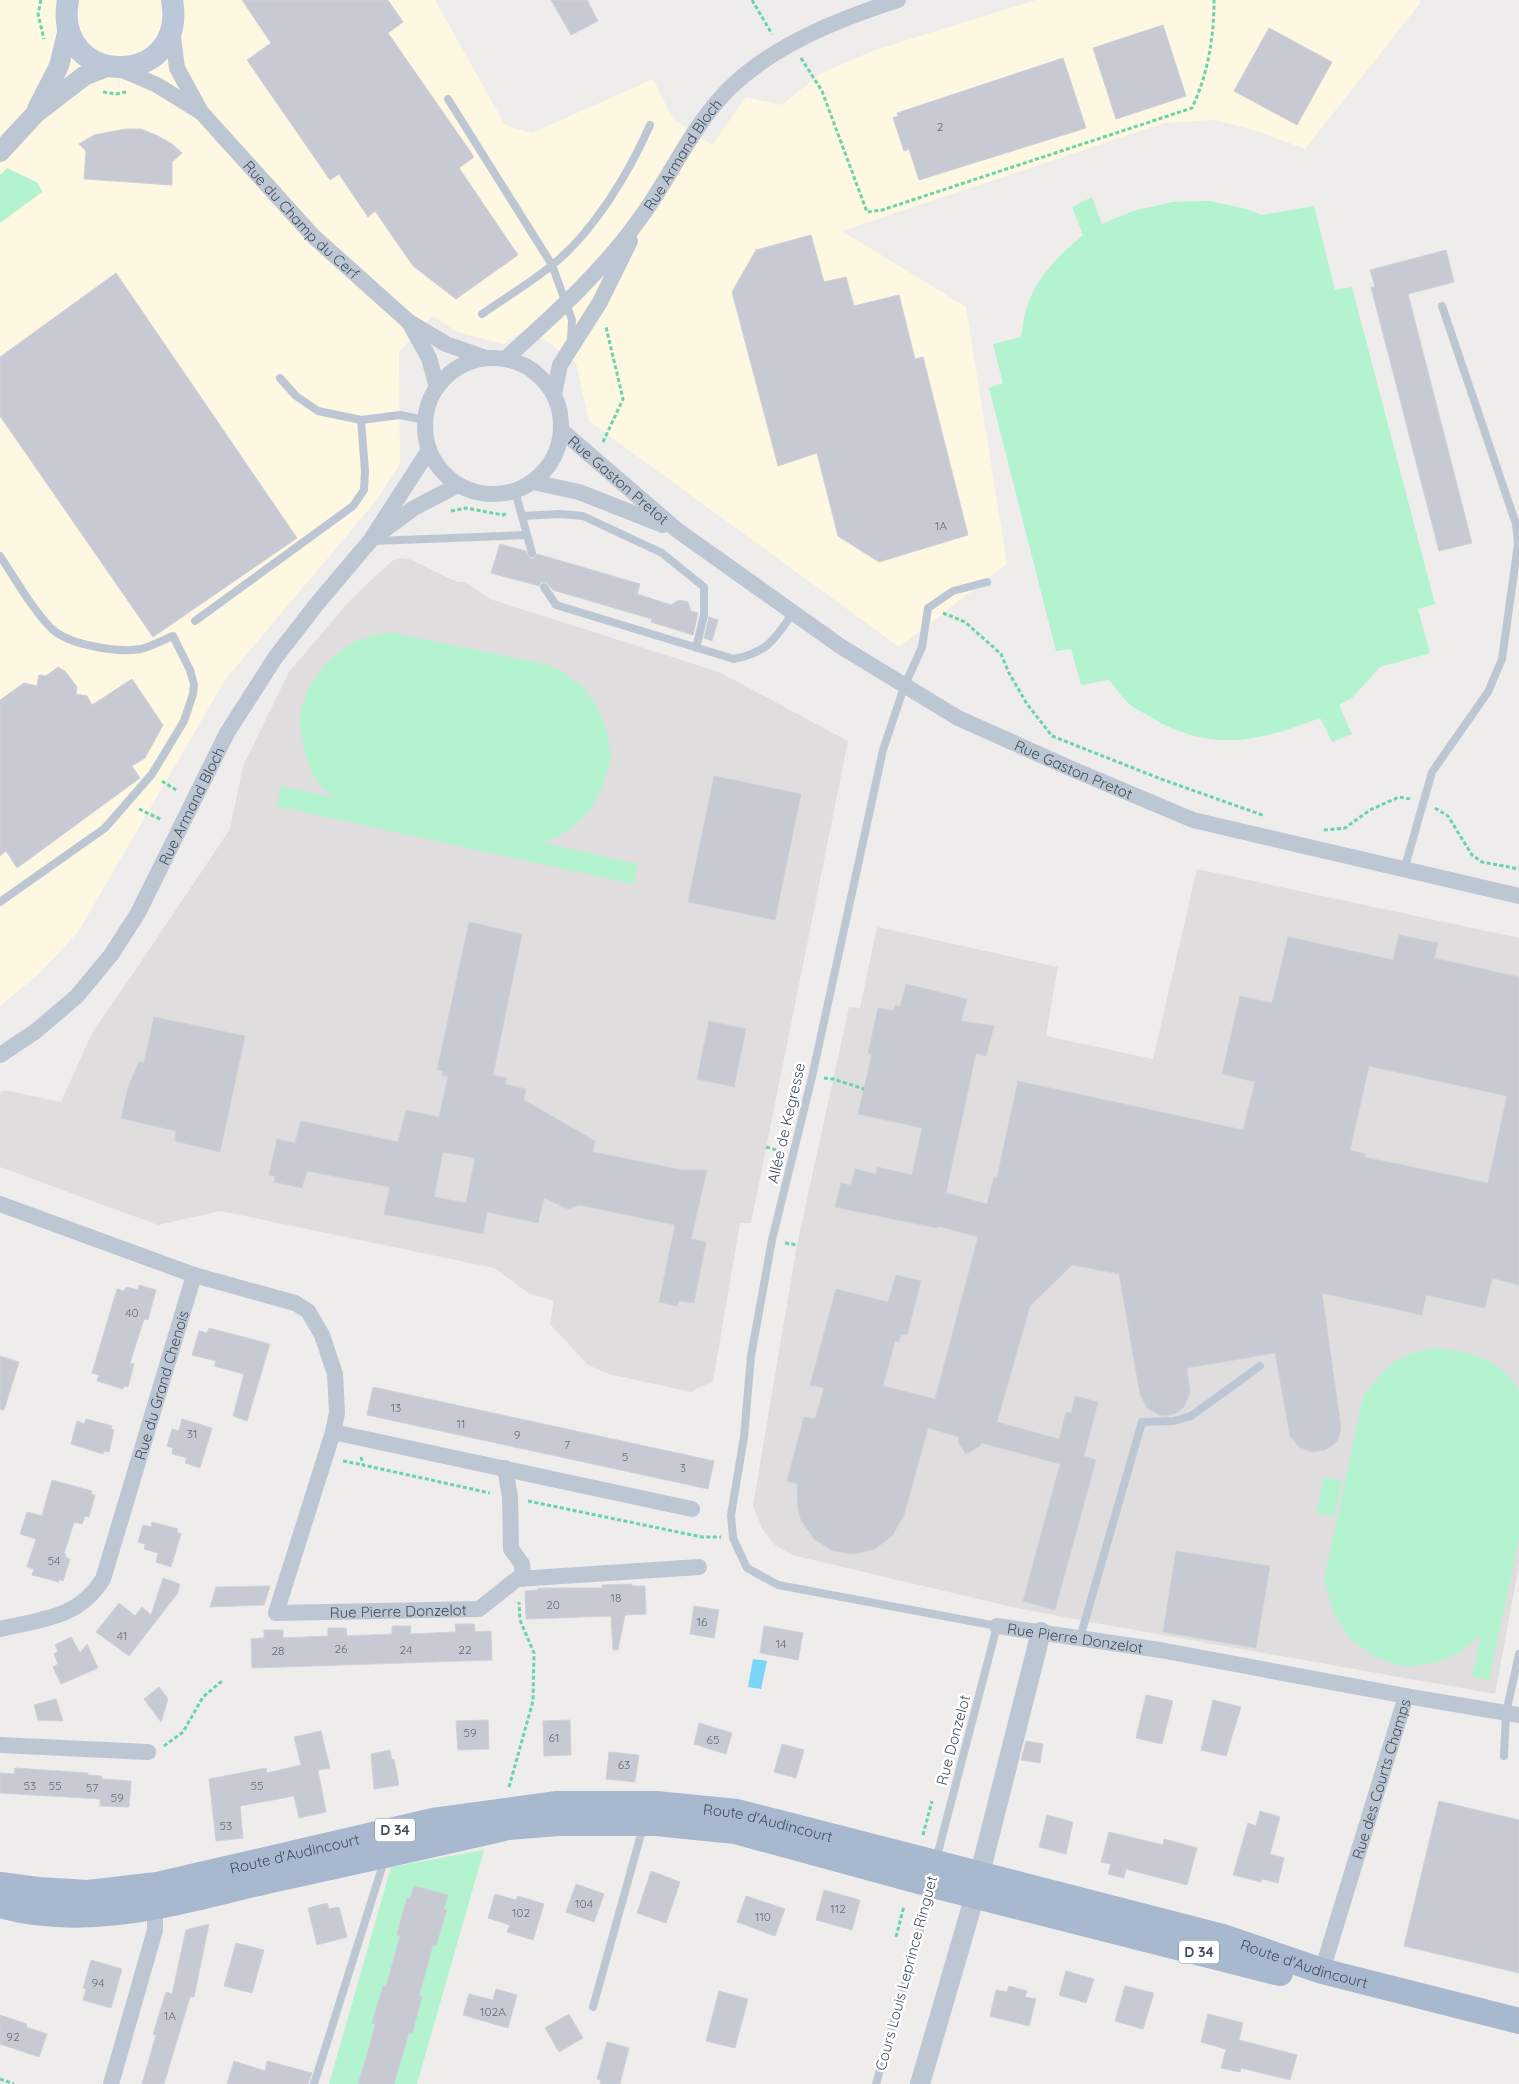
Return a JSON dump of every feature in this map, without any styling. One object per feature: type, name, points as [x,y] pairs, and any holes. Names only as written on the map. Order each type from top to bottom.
[{"type":"main road","points":[[68,0],[66,13],[68,29],[76,46],[90,59],[113,68],[137,66],[152,58],[165,46],[175,11]]},
{"type":"main road","name":"Route d'Audincourt","points":[[0,1885],[38,1890],[88,1893],[157,1885],[434,1821],[557,1804],[656,1804],[737,1812],[934,1873]]},
{"type":"main road","name":"Route d'Audincourt","points":[[0,1905],[18,1910],[86,1916],[155,1906],[508,1827],[558,1823],[644,1823],[735,1831],[934,1873],[1519,2035]]},
{"type":"main road","name":"Route d'Audincourt","points":[[977,1884],[1223,1937],[1322,1971],[1519,2021]]},
{"type":"street","name":"Rue Armand Bloch","points":[[505,359],[567,303],[642,217],[680,153],[708,114],[734,84],[792,44],[845,18],[898,0]]},
{"type":"street","name":"Rue du Champ du Cerf","points":[[175,11],[177,68],[201,112],[314,238],[409,322],[446,344],[486,358]]},
{"type":"street","points":[[36,113],[58,66],[68,29]]},
{"type":"street","points":[[0,152],[36,113],[84,76],[113,68]]},
{"type":"street","name":"Rue du Champ du Cerf","points":[[113,68],[156,85],[201,112]]},
{"type":"street","points":[[554,394],[560,365],[600,302],[642,217]]},
{"type":"street","name":"Rue du Champ du Cerf","points":[[409,322],[429,358],[437,387]]},
{"type":"street","points":[[486,358],[505,359],[525,365],[542,378],[554,394],[560,412],[562,430],[557,450],[547,468],[533,482],[515,491],[496,495],[476,493],[458,485],[441,470],[429,450],[425,420],[431,398],[437,387],[450,373],[467,363],[486,358]]},
{"type":"street","name":"Rue Gaston Pretot","points":[[562,430],[677,530],[840,646],[904,687],[958,718],[1193,820],[1519,896]]},
{"type":"street","name":"Rue Armand Bloch","points":[[0,1055],[36,1031],[76,996],[111,955],[138,914],[227,733],[275,658],[316,605],[370,541],[429,450]]},
{"type":"street","name":"Rue Gaston Pretot","points":[[533,482],[579,492],[677,530]]},
{"type":"street","name":"Rue Armand Bloch","points":[[370,541],[414,508],[458,485]]},
{"type":"street","points":[[0,1204],[194,1275]]},
{"type":"street","name":"Rue Pierre Donzelot","points":[[194,1275],[295,1303],[308,1311],[322,1335],[335,1374],[337,1413],[333,1432],[276,1613],[479,1609],[520,1579]]},
{"type":"street","name":"Rue du Grand Chenois","points":[[0,1629],[68,1612],[90,1596],[103,1579],[194,1275]]},
{"type":"street","points":[[333,1432],[692,1509]]},
{"type":"street","points":[[505,1468],[510,1497],[511,1549],[522,1564],[520,1579],[699,1567]]},
{"type":"street","name":"Rue Pierre Donzelot","points":[[997,1626],[1169,1651],[1406,1696]]},
{"type":"street","points":[[920,2084],[977,1884],[1041,1632]]},
{"type":"street","name":"Rue des Courts Champs","points":[[1322,1971],[1406,1696],[1513,1714]]},
{"type":"street","points":[[0,1745],[148,1752]]},
{"type":"street","points":[[112,2084],[156,1930],[155,1906]]},
{"type":"lane","points":[[448,99],[552,265],[572,320],[570,347]]},
{"type":"lane","points":[[482,314],[552,265],[588,228],[620,183],[638,153],[650,125]]},
{"type":"lane","points":[[1404,870],[1432,772],[1488,692],[1502,660],[1518,544],[1516,524],[1442,306]]},
{"type":"lane","points":[[280,378],[296,396],[318,411],[361,420],[400,415],[425,420]]},
{"type":"lane","points":[[195,621],[353,506],[364,490],[366,471],[361,420]]},
{"type":"lane","points":[[515,491],[532,553]]},
{"type":"lane","points":[[522,516],[560,514],[583,516],[662,553],[704,587],[704,615],[696,648]]},
{"type":"lane","points":[[370,541],[527,535]]},
{"type":"lane","points":[[0,556],[53,630],[94,647],[123,650],[142,648],[173,636],[190,670],[194,685],[184,721],[152,774],[106,828],[0,902]]},
{"type":"lane","points":[[928,608],[953,592],[987,582]]},
{"type":"lane","points":[[544,587],[556,605],[734,659],[751,656],[772,643],[793,613]]},
{"type":"lane","name":"Allée de Kegresse","points":[[747,1568],[733,1538],[731,1515],[744,1437],[753,1347],[772,1240],[812,1077],[883,750],[904,687],[922,647],[928,608]]},
{"type":"lane","points":[[1080,1638],[1142,1422],[1174,1421],[1191,1416],[1260,1366]]},
{"type":"lane","name":"Rue Pierre Donzelot","points":[[747,1568],[778,1585],[997,1626]]},
{"type":"lane","name":"Rue Donzelot","points":[[934,1873],[997,1626]]},
{"type":"lane","points":[[1504,1756],[1513,1714],[1519,1654]]},
{"type":"lane","points":[[593,2007],[644,1823]]},
{"type":"lane","points":[[314,2084],[386,1855]]},
{"type":"lane","name":"Cours Louis Leprince Ringuet","points":[[876,2084],[934,1873]]},
{"type":"path","points":[[752,0],[773,34]]},
{"type":"path","points":[[792,44],[822,91],[867,212],[882,210],[1192,108],[1203,85],[1211,48],[1214,0]]},
{"type":"path","points":[[928,608],[965,622],[1001,654],[1009,673],[1028,704],[1052,736],[1162,780],[1268,817]]},
{"type":"path","points":[[164,782],[176,790]]},
{"type":"path","points":[[1319,831],[1345,828],[1370,810],[1400,797],[1423,800],[1448,816],[1472,855],[1482,862],[1519,869]]},
{"type":"path","points":[[142,812],[162,820]]},
{"type":"path","points":[[812,1077],[834,1079],[864,1089]]},
{"type":"path","points":[[358,1436],[363,1465],[702,1537],[733,1538]]},
{"type":"path","points":[[506,1810],[510,1781],[533,1701],[534,1653],[520,1620],[520,1579]]},
{"type":"path","points":[[148,1752],[167,1745],[183,1732],[203,1697],[222,1682]]},
{"type":"path","points":[[923,1836],[932,1802]]},
{"type":"path","points":[[896,1937],[904,1906]]},
{"type":"path","points":[[0,2079],[14,2084]]},
{"type":"shaded area","points":[[0,0],[435,0],[505,125],[532,133],[653,79],[673,119],[712,145],[746,97],[782,105],[820,74],[872,51],[1036,0],[1419,0],[1421,2],[1305,149],[1257,131],[1214,120],[1164,123],[842,231],[966,307],[1007,564],[899,647],[589,421],[576,363],[528,328],[504,344],[457,332],[433,316],[399,352],[400,464],[375,502],[225,680],[78,932],[39,974],[0,1006]]},
{"type":"shaded area","points":[[399,558],[409,559],[457,582],[464,582],[493,600],[719,672],[848,741],[751,1223],[740,1223],[713,1381],[691,1392],[609,1374],[588,1365],[550,1324],[554,1301],[530,1294],[494,1268],[221,1211],[158,1225],[0,1167],[0,1092],[4,1090],[61,1102],[93,1031],[230,829],[243,766],[289,672],[353,597],[392,561]]},
{"type":"shaded area","points":[[1197,869],[1519,938],[1519,1565],[1495,1694],[1012,1607],[792,1555],[775,1545],[763,1530],[753,1506],[797,1245],[849,1007],[860,1008],[877,927],[1058,967],[1046,1036],[1153,1059]]},
{"type":"green space","points":[[7,168],[38,183],[42,192],[0,223],[0,175]]},
{"type":"green space","points":[[1092,197],[1102,224],[1133,211],[1172,202],[1209,201],[1247,209],[1261,215],[1314,206],[1335,290],[1352,287],[1435,604],[1418,609],[1430,653],[1380,667],[1353,697],[1339,705],[1352,734],[1332,742],[1320,718],[1277,733],[1236,740],[1194,736],[1173,729],[1131,706],[1109,680],[1081,685],[1071,649],[1056,651],[989,388],[1003,383],[993,344],[1021,337],[1025,313],[1035,288],[1057,259],[1083,235],[1072,207]]},
{"type":"green space","points":[[394,633],[549,665],[582,686],[596,705],[607,732],[611,758],[602,787],[591,809],[568,831],[544,843],[638,864],[633,884],[276,806],[281,786],[336,798],[317,782],[312,772],[301,734],[302,708],[314,680],[333,657],[357,641],[374,635]]},
{"type":"green space","points":[[1434,1348],[1472,1354],[1483,1358],[1502,1370],[1519,1391],[1519,1539],[1489,1680],[1472,1677],[1481,1635],[1459,1653],[1434,1663],[1401,1666],[1374,1656],[1349,1638],[1333,1611],[1324,1580],[1363,1397],[1378,1377],[1401,1358]]},
{"type":"green space","points":[[1324,1477],[1342,1481],[1334,1517],[1316,1513]]},
{"type":"green space","points":[[484,1850],[417,2084],[329,2084],[391,1867]]},
{"type":"water","points":[[753,1659],[767,1661],[761,1689],[748,1687]]},
{"type":"building","points":[[242,0],[388,0],[403,22],[388,33],[474,157],[459,168],[518,255],[456,299],[413,266],[375,211],[368,217],[339,174],[330,180],[247,60],[271,43]]},
{"type":"building","points":[[551,0],[587,0],[598,21],[571,35]]},
{"type":"building","points":[[1163,25],[1186,96],[1116,119],[1093,48]]},
{"type":"building","points":[[1269,28],[1332,62],[1297,125],[1234,91]]},
{"type":"building","points":[[1063,58],[1086,128],[919,180],[909,149],[904,151],[893,118],[898,116],[897,113]]},
{"type":"building","points":[[125,129],[141,129],[158,136],[172,144],[182,153],[172,162],[172,185],[84,179],[86,151],[79,144],[94,135]]},
{"type":"building","points":[[811,235],[824,282],[846,277],[854,306],[899,295],[915,359],[923,357],[968,535],[879,562],[838,536],[817,453],[778,466],[732,292],[756,250]]},
{"type":"building","points":[[1446,250],[1454,282],[1408,294],[1472,543],[1439,551],[1371,287],[1375,287],[1370,270]]},
{"type":"building","points":[[116,273],[297,538],[153,637],[0,416],[0,357]]},
{"type":"building","points":[[500,544],[526,551],[530,558],[534,558],[537,554],[640,584],[637,594],[671,605],[679,600],[688,602],[691,611],[698,613],[693,635],[651,622],[652,619],[553,590],[546,582],[541,582],[539,586],[491,573]]},
{"type":"building","points":[[709,617],[718,620],[712,641],[704,638]]},
{"type":"building","points":[[58,667],[65,671],[77,687],[76,694],[87,696],[92,705],[132,679],[163,725],[145,758],[132,766],[140,778],[17,868],[6,851],[0,856],[0,700],[24,683],[37,686],[39,675],[46,676]]},
{"type":"building","points":[[714,776],[801,794],[775,920],[688,902]]},
{"type":"building","points":[[469,922],[522,934],[493,1075],[507,1078],[505,1084],[526,1089],[524,1100],[595,1141],[593,1152],[682,1170],[707,1170],[691,1239],[706,1242],[694,1303],[679,1301],[677,1306],[659,1302],[675,1225],[580,1205],[568,1209],[544,1198],[538,1223],[487,1212],[483,1234],[384,1214],[390,1187],[307,1171],[302,1188],[274,1182],[275,1176],[269,1175],[277,1139],[295,1143],[301,1121],[398,1142],[406,1110],[439,1117],[448,1076],[442,1076],[443,1071],[437,1070]],"holes":[[[443,1152],[475,1158],[466,1203],[434,1197]]]},
{"type":"building","points":[[1399,935],[1438,943],[1434,958],[1519,977],[1519,1285],[1492,1278],[1485,1308],[1426,1295],[1422,1315],[1322,1293],[1341,1428],[1338,1440],[1333,1445],[1325,1450],[1312,1452],[1299,1447],[1290,1436],[1275,1353],[1187,1368],[1190,1393],[1184,1407],[1178,1412],[1167,1416],[1159,1415],[1147,1408],[1140,1394],[1119,1274],[1072,1265],[1030,1306],[997,1422],[1059,1439],[1066,1412],[1071,1413],[1075,1396],[1098,1402],[1084,1456],[1096,1460],[1055,1610],[1023,1601],[1060,1464],[981,1443],[980,1446],[966,1454],[958,1442],[959,1437],[928,1428],[904,1515],[893,1535],[875,1549],[854,1554],[833,1551],[814,1539],[801,1520],[798,1510],[797,1484],[787,1481],[804,1417],[815,1419],[824,1388],[810,1385],[836,1289],[888,1302],[896,1275],[921,1281],[907,1335],[901,1334],[899,1342],[895,1341],[883,1386],[935,1399],[978,1237],[938,1226],[937,1228],[835,1207],[841,1183],[851,1185],[855,1169],[876,1174],[877,1167],[912,1175],[922,1128],[858,1114],[872,1054],[868,1053],[878,1008],[894,1011],[895,1005],[900,1007],[906,984],[967,999],[961,1021],[994,1026],[986,1056],[976,1053],[946,1193],[987,1204],[994,1177],[997,1177],[1018,1081],[1243,1130],[1255,1082],[1222,1074],[1240,996],[1272,1003],[1288,937],[1393,960]],"holes":[[[1369,1066],[1507,1096],[1488,1183],[1364,1157],[1365,1154],[1350,1150]]]},
{"type":"building","points":[[154,1017],[245,1036],[220,1152],[175,1141],[176,1131],[121,1118],[129,1084],[139,1062],[144,1063]]},
{"type":"building","points":[[709,1021],[746,1029],[734,1087],[697,1079]]},
{"type":"building","points":[[139,1285],[156,1290],[148,1320],[144,1319],[130,1363],[134,1364],[128,1387],[124,1386],[123,1389],[97,1381],[99,1375],[92,1373],[117,1289],[124,1291],[126,1287],[138,1290]]},
{"type":"building","points":[[209,1328],[270,1344],[247,1421],[233,1416],[244,1374],[214,1366],[216,1361],[192,1355],[199,1331],[207,1333]]},
{"type":"building","points":[[0,1356],[19,1362],[4,1410],[0,1409]]},
{"type":"building","points":[[373,1387],[714,1461],[708,1489],[367,1415]]},
{"type":"building","points":[[86,1419],[112,1426],[111,1429],[114,1430],[109,1452],[104,1451],[103,1454],[71,1444],[77,1421],[84,1424]]},
{"type":"building","points":[[182,1419],[212,1428],[200,1468],[185,1463],[187,1458],[172,1454],[173,1448],[167,1446],[172,1429],[179,1431]]},
{"type":"building","points":[[52,1480],[92,1491],[91,1494],[95,1495],[89,1517],[85,1516],[82,1524],[74,1522],[64,1554],[66,1554],[65,1557],[70,1559],[63,1581],[59,1579],[59,1582],[32,1575],[34,1569],[27,1567],[36,1539],[20,1534],[27,1512],[42,1516]]},
{"type":"building","points":[[152,1522],[178,1529],[177,1532],[181,1534],[171,1567],[156,1562],[158,1553],[144,1549],[145,1544],[138,1542],[143,1525],[151,1527]]},
{"type":"building","points":[[1176,1551],[1270,1566],[1256,1648],[1163,1632]]},
{"type":"building","points":[[163,1578],[180,1584],[177,1594],[129,1656],[96,1632],[119,1603],[135,1616],[142,1607],[151,1615]]},
{"type":"building","points":[[632,1584],[632,1586],[645,1586],[646,1614],[625,1615],[618,1650],[613,1650],[611,1616],[526,1619],[525,1591],[538,1590],[538,1588],[602,1588],[602,1585]]},
{"type":"building","points":[[270,1586],[264,1605],[210,1607],[216,1587]]},
{"type":"building","points":[[694,1606],[719,1610],[714,1638],[690,1634]]},
{"type":"building","points":[[455,1624],[474,1624],[475,1632],[491,1631],[492,1660],[252,1668],[251,1639],[264,1638],[264,1630],[283,1630],[283,1638],[328,1636],[328,1628],[346,1628],[347,1636],[392,1634],[392,1626],[411,1626],[410,1634],[456,1632]]},
{"type":"building","points":[[764,1626],[803,1633],[798,1660],[760,1653]]},
{"type":"building","points":[[71,1637],[80,1653],[87,1644],[98,1668],[61,1684],[53,1667],[58,1664],[54,1654],[58,1651],[55,1645]]},
{"type":"building","points":[[159,1687],[168,1699],[161,1722],[144,1699]]},
{"type":"building","points":[[1146,1695],[1173,1701],[1162,1744],[1136,1738]]},
{"type":"building","points":[[56,1699],[63,1721],[38,1720],[34,1705]]},
{"type":"building","points":[[1213,1700],[1241,1707],[1226,1756],[1201,1750]]},
{"type":"building","points":[[488,1720],[489,1749],[458,1750],[456,1721]]},
{"type":"building","points":[[570,1720],[571,1755],[544,1756],[543,1721]]},
{"type":"building","points":[[699,1723],[732,1733],[726,1754],[694,1744]]},
{"type":"building","points":[[321,1731],[330,1768],[318,1770],[326,1812],[299,1818],[294,1796],[240,1806],[243,1838],[216,1841],[209,1779],[266,1768],[267,1773],[301,1765],[294,1737]]},
{"type":"building","points":[[1026,1741],[1043,1744],[1040,1763],[1021,1760]]},
{"type":"building","points":[[782,1744],[804,1750],[796,1778],[774,1772]]},
{"type":"building","points":[[390,1750],[392,1760],[394,1759],[399,1785],[374,1789],[371,1754]]},
{"type":"building","points":[[609,1752],[639,1755],[635,1782],[606,1779]]},
{"type":"building","points":[[15,1768],[88,1773],[88,1775],[102,1776],[102,1779],[131,1781],[129,1807],[100,1806],[100,1799],[0,1793],[0,1773],[14,1774]]},
{"type":"building","points":[[1439,1801],[1519,1820],[1519,1973],[1404,1946]]},
{"type":"building","points":[[1260,1811],[1280,1817],[1270,1854],[1284,1858],[1278,1883],[1262,1879],[1261,1882],[1233,1875],[1248,1823],[1256,1826]]},
{"type":"building","points":[[1047,1815],[1073,1822],[1066,1854],[1039,1847]]},
{"type":"building","points":[[1109,1832],[1163,1845],[1164,1839],[1197,1848],[1187,1885],[1126,1869],[1124,1878],[1108,1874],[1111,1864],[1101,1862]]},
{"type":"building","points":[[651,1871],[680,1882],[666,1923],[637,1913]]},
{"type":"building","points":[[576,1884],[604,1894],[594,1922],[566,1912]]},
{"type":"building","points":[[414,1886],[448,1895],[444,1909],[447,1909],[436,1946],[433,1945],[419,1996],[422,1997],[412,2034],[409,2033],[394,2084],[358,2084],[375,2024],[372,2023],[383,1986],[386,1987],[400,1936],[397,1935],[399,1926],[407,1898],[410,1899]]},
{"type":"building","points":[[824,1890],[860,1900],[852,1930],[816,1920]]},
{"type":"building","points":[[495,1894],[516,1900],[518,1896],[544,1904],[533,1940],[507,1932],[510,1925],[488,1918]]},
{"type":"building","points":[[746,1896],[785,1909],[775,1936],[737,1922]]},
{"type":"building","points":[[327,1903],[329,1909],[339,1907],[347,1937],[317,1945],[308,1908]]},
{"type":"building","points":[[209,1924],[194,1997],[190,1997],[164,2084],[142,2084],[156,2035],[153,2034],[166,1992],[172,1994],[186,1930]]},
{"type":"building","points":[[236,1943],[264,1950],[252,1993],[224,1986]]},
{"type":"building","points":[[91,1960],[122,1969],[111,2008],[83,2000],[86,1989],[83,1988]]},
{"type":"building","points":[[1066,1971],[1094,1979],[1086,2003],[1059,1995]]},
{"type":"building","points":[[1009,1986],[1027,1991],[1025,1997],[1036,1999],[1029,2026],[990,2016],[996,1990],[1007,1992]]},
{"type":"building","points":[[1125,1986],[1154,1993],[1143,2029],[1115,2021]]},
{"type":"building","points":[[496,1989],[517,1995],[508,2028],[463,2015],[469,1994],[493,2000]]},
{"type":"building","points":[[719,1991],[748,1999],[735,2048],[706,2041]]},
{"type":"building","points":[[569,2014],[583,2038],[559,2052],[545,2028]]},
{"type":"building","points":[[1208,2014],[1243,2023],[1239,2040],[1297,2055],[1290,2080],[1241,2068],[1240,2072],[1221,2068],[1226,2049],[1201,2042]]},
{"type":"building","points":[[0,2015],[27,2024],[26,2027],[47,2034],[39,2057],[0,2044]]},
{"type":"building","points":[[607,2042],[629,2048],[620,2084],[600,2084],[601,2080],[597,2079]]},
{"type":"building","points":[[234,2061],[265,2071],[267,2061],[312,2073],[308,2084],[227,2084]]}]
